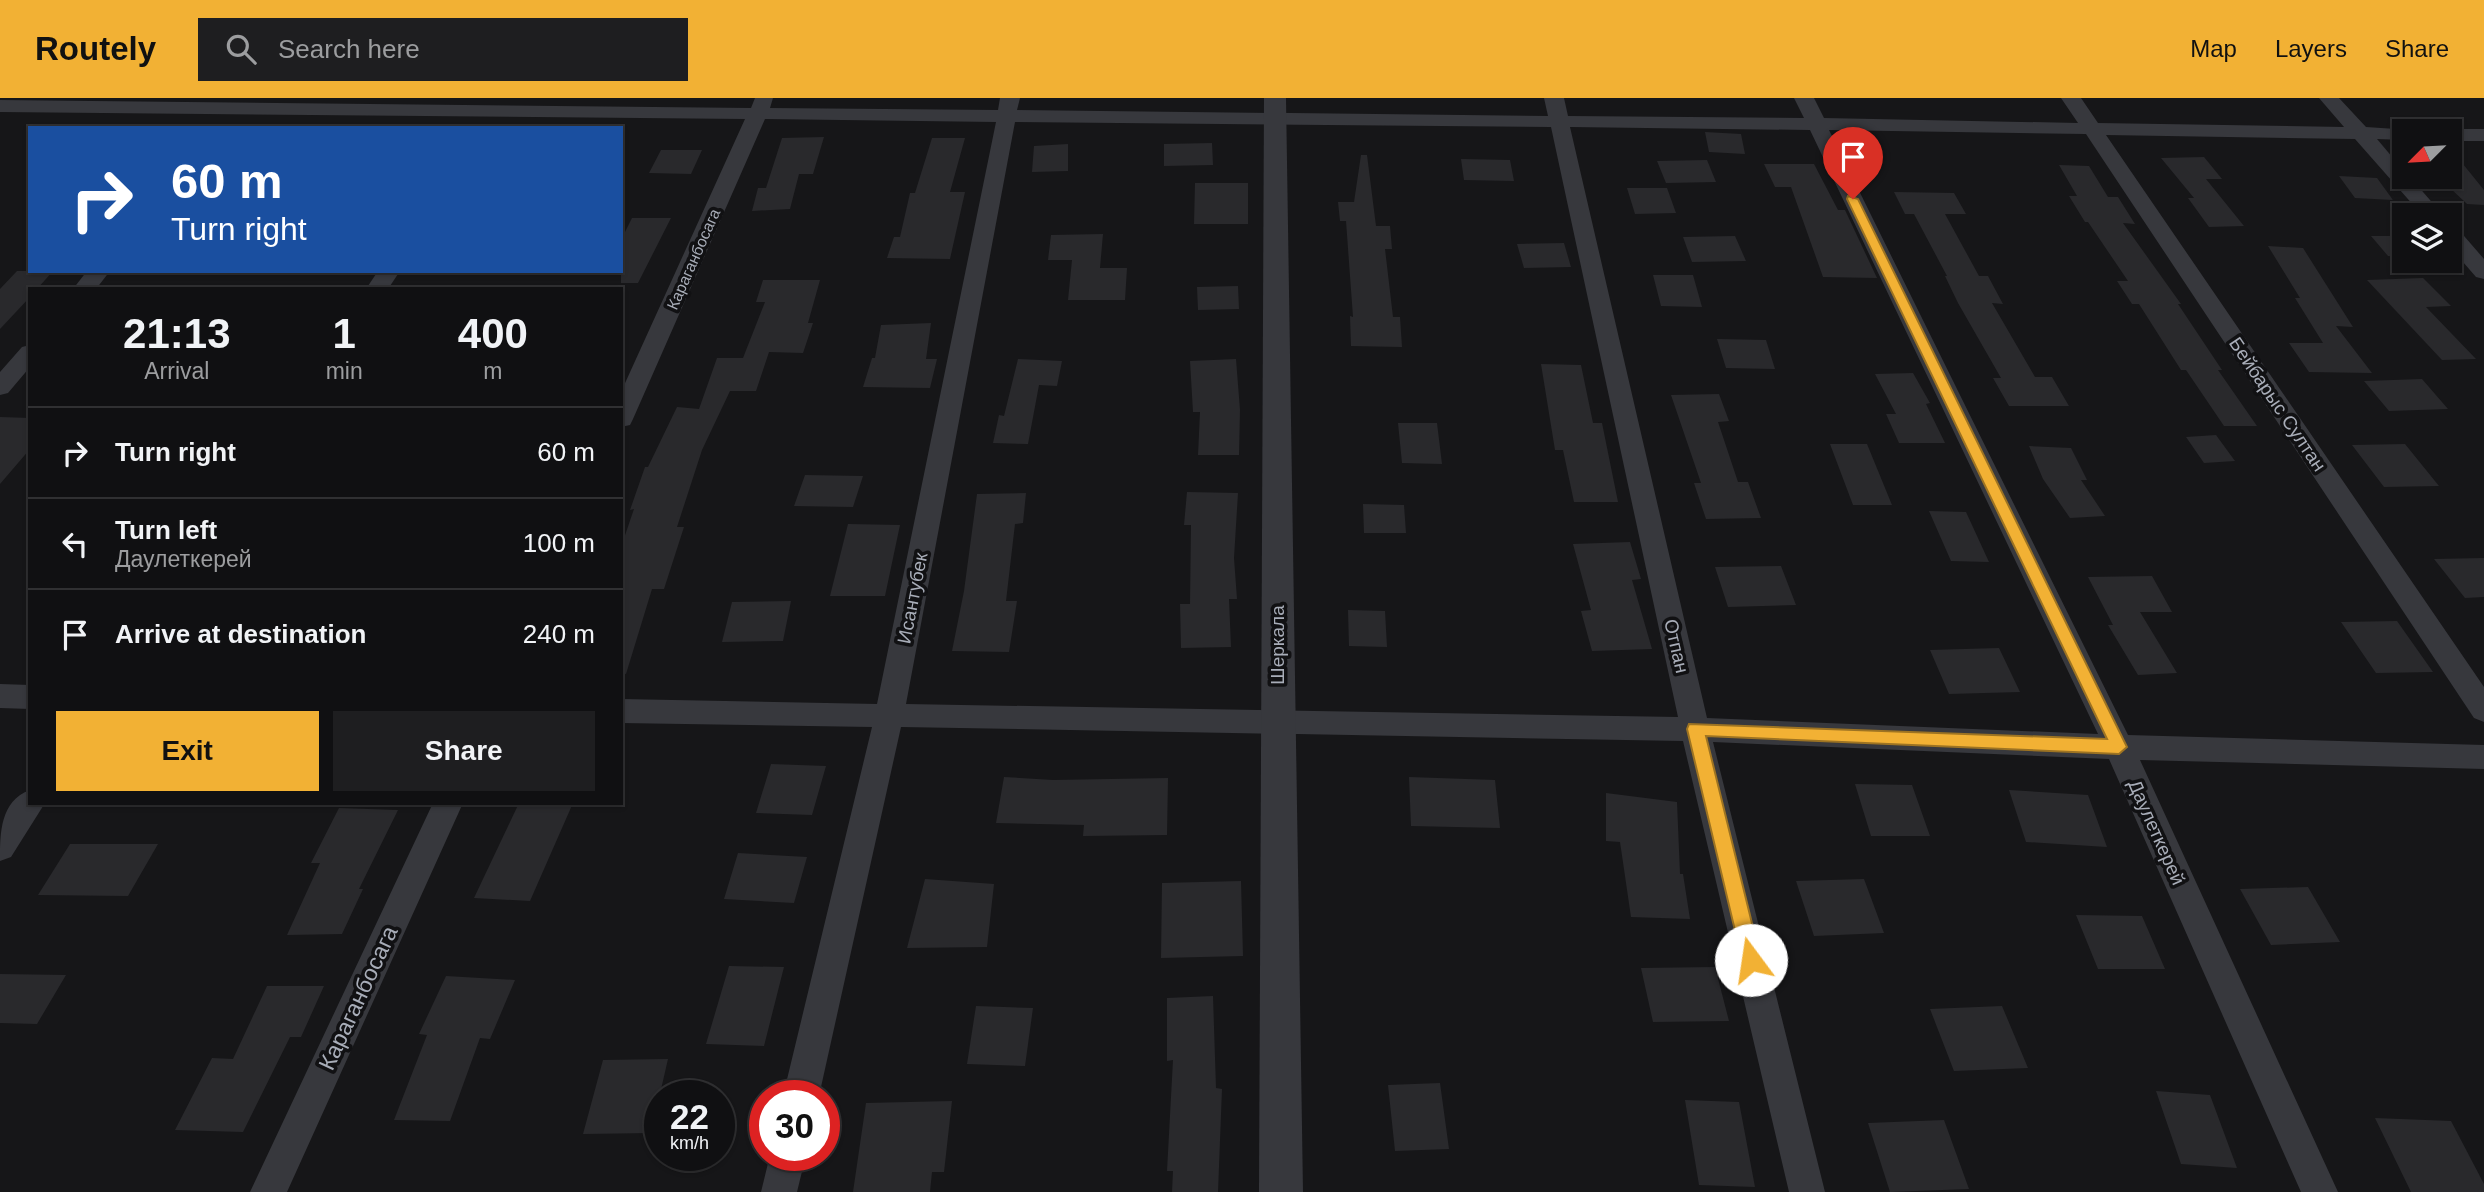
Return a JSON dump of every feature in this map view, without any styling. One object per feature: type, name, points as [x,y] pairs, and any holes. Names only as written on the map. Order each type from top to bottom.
[{"type":"street","name":"Даулеткерей","points":[[1804,98],[2119,747],[2320,1192]]},
{"type":"street","name":"Бейбарыс Султан","points":[[2071,98],[2484,710]]},
{"type":"street","points":[[2329,98],[2422,203]]},
{"type":"street","points":[[0,106],[243,103],[1557,110],[1816,124],[2392,134]]},
{"type":"street","points":[[224,126],[243,103]]},
{"type":"street","points":[[486,126],[500,104]]},
{"type":"street","name":"Караганбосага","points":[[623,415],[762,106]]},
{"type":"street","name":"Исантубек","points":[[805,1080],[890,717],[1008,107]]},
{"type":"street","name":"Шеркала","points":[[1274,108],[1280,1192]]},
{"type":"street","name":"Отпан","points":[[1557,110],[1695,729],[1807,1192]]},
{"type":"street","points":[[2462,135],[2484,135]]},
{"type":"street","points":[[2462,247],[2484,272]]},
{"type":"street","points":[[86,287],[97,273]]},
{"type":"street","points":[[0,387],[28,354]]},
{"type":"street","points":[[0,696],[28,696]]},
{"type":"street","points":[[623,711],[1695,729],[2119,747],[2484,757]]},
{"type":"street","points":[[0,847],[29,805]]},
{"type":"street","name":"Караганбосага","points":[[268,1192],[447,805]]},
{"type":"street","points":[[779,1192],[784,1171]]},
{"type":"building","points":[[1705,132],[1741,134],[1745,154],[1709,152]]},
{"type":"building","points":[[824,137],[813,174],[799,174],[790,209],[752,211],[758,188],[766,188],[782,138]]},
{"type":"building","points":[[932,138],[965,138],[950,192],[965,192],[950,259],[887,258],[894,237],[900,237],[910,193],[915,193]]},
{"type":"building","points":[[1212,143],[1213,165],[1164,166],[1164,144]]},
{"type":"building","points":[[1068,144],[1068,171],[1032,172],[1034,146]]},
{"type":"building","points":[[661,150],[702,150],[691,174],[649,173]]},
{"type":"building","points":[[1361,155],[1367,155],[1376,226],[1390,226],[1392,249],[1385,249],[1393,317],[1400,317],[1402,347],[1351,346],[1350,316],[1353,317],[1346,221],[1340,221],[1338,202],[1354,202]]},
{"type":"building","points":[[2204,157],[2222,179],[2206,179],[2244,226],[2209,227],[2188,198],[2194,198],[2161,158]]},
{"type":"building","points":[[1461,159],[1510,160],[1514,181],[1464,180]]},
{"type":"building","points":[[1707,160],[1716,182],[1666,183],[1657,161]]},
{"type":"building","points":[[2462,163],[2484,190],[2484,205],[2467,204],[2451,189],[2462,189]]},
{"type":"building","points":[[1764,164],[1814,164],[1838,210],[1845,210],[1877,278],[1823,277],[1791,187],[1775,187]]},
{"type":"building","points":[[2059,165],[2089,166],[2108,197],[2118,197],[2135,224],[2123,223],[2181,304],[2178,304],[2222,370],[2218,370],[2257,426],[2224,426],[2186,370],[2181,370],[2139,304],[2132,304],[2117,281],[2128,281],[2069,196],[2077,196]]},
{"type":"building","points":[[2339,176],[2377,178],[2393,200],[2355,198]]},
{"type":"building","points":[[1195,183],[1248,183],[1248,224],[1194,224]]},
{"type":"building","points":[[1627,188],[1667,188],[1676,213],[1635,214]]},
{"type":"building","points":[[1894,192],[1954,193],[1966,214],[1945,214],[1979,276],[1988,276],[2003,304],[1992,303],[2035,377],[2052,377],[2069,406],[2009,406],[1993,378],[2001,378],[1958,303],[1947,276],[1914,214],[1905,214]]},
{"type":"building","points":[[632,218],[671,218],[638,283],[621,283],[623,236]]},
{"type":"building","points":[[1103,234],[1100,268],[1127,268],[1125,300],[1068,300],[1072,260],[1048,260],[1051,235]]},
{"type":"building","points":[[1735,236],[1746,261],[1692,262],[1683,237]]},
{"type":"building","points":[[2371,236],[2392,236],[2392,256],[2388,256]]},
{"type":"building","points":[[1564,243],[1571,267],[1524,268],[1517,244]]},
{"type":"building","points":[[2268,246],[2303,248],[2353,327],[2336,326],[2372,373],[2309,372],[2289,343],[2323,343],[2295,298],[2300,298]]},
{"type":"building","points":[[17,271],[51,273],[39,287],[28,287],[28,299],[0,329],[0,289]]},
{"type":"building","points":[[1653,275],[1693,275],[1702,307],[1661,306]]},
{"type":"building","points":[[2423,278],[2451,306],[2426,307],[2476,359],[2442,360],[2367,280]]},
{"type":"building","points":[[763,280],[820,280],[808,323],[813,323],[803,353],[769,352],[756,391],[730,391],[702,450],[677,527],[684,527],[664,589],[652,589],[626,674],[623,673],[623,541],[634,509],[630,510],[645,467],[648,467],[677,407],[699,409],[717,358],[743,358],[765,302],[756,302]]},
{"type":"building","points":[[1238,286],[1239,309],[1198,310],[1197,287]]},
{"type":"building","points":[[931,323],[926,359],[937,359],[930,388],[863,387],[872,358],[875,358],[881,325]]},
{"type":"building","points":[[1717,339],[1766,340],[1775,369],[1726,368]]},
{"type":"building","points":[[1018,359],[1062,361],[1057,386],[1039,385],[1028,444],[993,443],[999,415],[1004,416]]},
{"type":"building","points":[[1236,359],[1240,410],[1239,455],[1198,455],[1200,412],[1193,412],[1190,361]]},
{"type":"building","points":[[1541,364],[1581,365],[1593,423],[1602,423],[1618,502],[1574,502],[1563,450],[1555,450]]},
{"type":"building","points":[[1913,373],[1930,403],[1926,404],[1945,443],[1899,443],[1886,414],[1896,414],[1875,374]]},
{"type":"building","points":[[2422,379],[2448,409],[2389,411],[2364,381]]},
{"type":"building","points":[[1719,394],[1729,421],[1718,422],[1738,482],[1748,482],[1761,518],[1706,519],[1694,483],[1701,483],[1671,395]]},
{"type":"building","points":[[0,417],[28,418],[28,451],[0,484]]},
{"type":"building","points":[[1398,423],[1437,423],[1442,464],[1402,463]]},
{"type":"building","points":[[2216,435],[2235,461],[2204,463],[2186,437]]},
{"type":"building","points":[[1830,444],[1867,444],[1892,505],[1853,505]]},
{"type":"building","points":[[2405,444],[2439,486],[2384,487],[2352,445]]},
{"type":"building","points":[[2029,446],[2071,448],[2087,480],[2081,480],[2105,516],[2070,518],[2043,479]]},
{"type":"building","points":[[805,475],[863,476],[853,507],[794,506]]},
{"type":"building","points":[[1187,492],[1238,493],[1234,558],[1237,599],[1229,599],[1231,647],[1181,648],[1180,604],[1190,604],[1191,525],[1184,525]]},
{"type":"building","points":[[1026,493],[1023,523],[1015,524],[1006,601],[1017,601],[1009,652],[952,651],[964,591],[977,494]]},
{"type":"building","points":[[1363,504],[1404,505],[1406,533],[1364,533]]},
{"type":"building","points":[[1929,511],[1966,512],[1989,562],[1951,561]]},
{"type":"building","points":[[848,524],[900,525],[885,596],[830,596]]},
{"type":"building","points":[[1630,542],[1641,579],[1632,580],[1652,649],[1592,651],[1581,611],[1591,610],[1573,544]]},
{"type":"building","points":[[2484,558],[2484,597],[2465,598],[2434,559]]},
{"type":"building","points":[[1781,566],[1796,605],[1728,607],[1715,567]]},
{"type":"building","points":[[2152,576],[2172,612],[2140,612],[2177,673],[2138,675],[2108,625],[2113,625],[2088,577]]},
{"type":"building","points":[[791,601],[783,641],[722,642],[732,602]]},
{"type":"building","points":[[1348,610],[1385,611],[1387,647],[1349,646]]},
{"type":"building","points":[[2397,621],[2433,672],[2376,673],[2341,622]]},
{"type":"building","points":[[1999,648],[2020,692],[1949,694],[1930,650]]},
{"type":"building","points":[[771,764],[826,766],[812,815],[756,813]]},
{"type":"building","points":[[1004,777],[1053,780],[1168,778],[1167,835],[1083,836],[1084,825],[996,823]]},
{"type":"building","points":[[1409,777],[1495,780],[1500,828],[1411,826]]},
{"type":"building","points":[[1855,784],[1912,785],[1930,836],[1871,836]]},
{"type":"building","points":[[2009,790],[2088,795],[2107,847],[2026,842]]},
{"type":"building","points":[[1606,793],[1677,802],[1680,874],[1683,874],[1690,919],[1631,917],[1620,842],[1606,841]]},
{"type":"building","points":[[518,805],[572,805],[530,901],[474,898]]},
{"type":"building","points":[[339,808],[398,810],[359,889],[363,889],[342,934],[287,935],[320,863],[311,863]]},
{"type":"building","points":[[70,844],[158,844],[128,896],[38,895]]},
{"type":"building","points":[[738,853],[807,857],[794,903],[724,899]]},
{"type":"building","points":[[925,879],[994,884],[987,947],[907,948]]},
{"type":"building","points":[[1864,879],[1884,933],[1814,936],[1796,881]]},
{"type":"building","points":[[1241,881],[1243,956],[1161,958],[1162,883]]},
{"type":"building","points":[[2308,887],[2340,942],[2271,945],[2240,889]]},
{"type":"building","points":[[2076,915],[2142,916],[2165,969],[2098,969]]},
{"type":"building","points":[[729,966],[784,967],[764,1046],[706,1044]]},
{"type":"building","points":[[1715,967],[1729,1021],[1653,1022],[1641,968]]},
{"type":"building","points":[[0,974],[66,975],[37,1024],[0,1023]]},
{"type":"building","points":[[446,976],[515,980],[490,1039],[480,1038],[450,1121],[394,1120],[427,1035],[419,1034]]},
{"type":"building","points":[[267,986],[324,986],[301,1037],[290,1037],[243,1132],[175,1130],[212,1058],[233,1059]]},
{"type":"building","points":[[1213,996],[1216,1088],[1222,1089],[1218,1192],[1172,1192],[1173,1171],[1167,1171],[1173,1060],[1167,1061],[1167,998]]},
{"type":"building","points":[[976,1006],[1033,1008],[1025,1066],[967,1064]]},
{"type":"building","points":[[2002,1006],[2028,1068],[1954,1071],[1930,1009]]},
{"type":"building","points":[[668,1059],[663,1080],[644,1080],[644,1133],[583,1134],[603,1060]]},
{"type":"building","points":[[1440,1083],[1449,1149],[1395,1151],[1388,1085]]},
{"type":"building","points":[[2156,1091],[2210,1095],[2237,1168],[2181,1164]]},
{"type":"building","points":[[1685,1100],[1739,1102],[1755,1187],[1699,1185]]},
{"type":"building","points":[[952,1101],[944,1172],[932,1172],[930,1192],[853,1192],[866,1103]]},
{"type":"building","points":[[2375,1118],[2451,1121],[2484,1184],[2484,1192],[2411,1192]]},
{"type":"building","points":[[1944,1120],[1969,1189],[1890,1192],[1868,1123]]},
{"type":"route","points":[[1751,960],[1695,729],[2119,747],[1853,199]]}]
